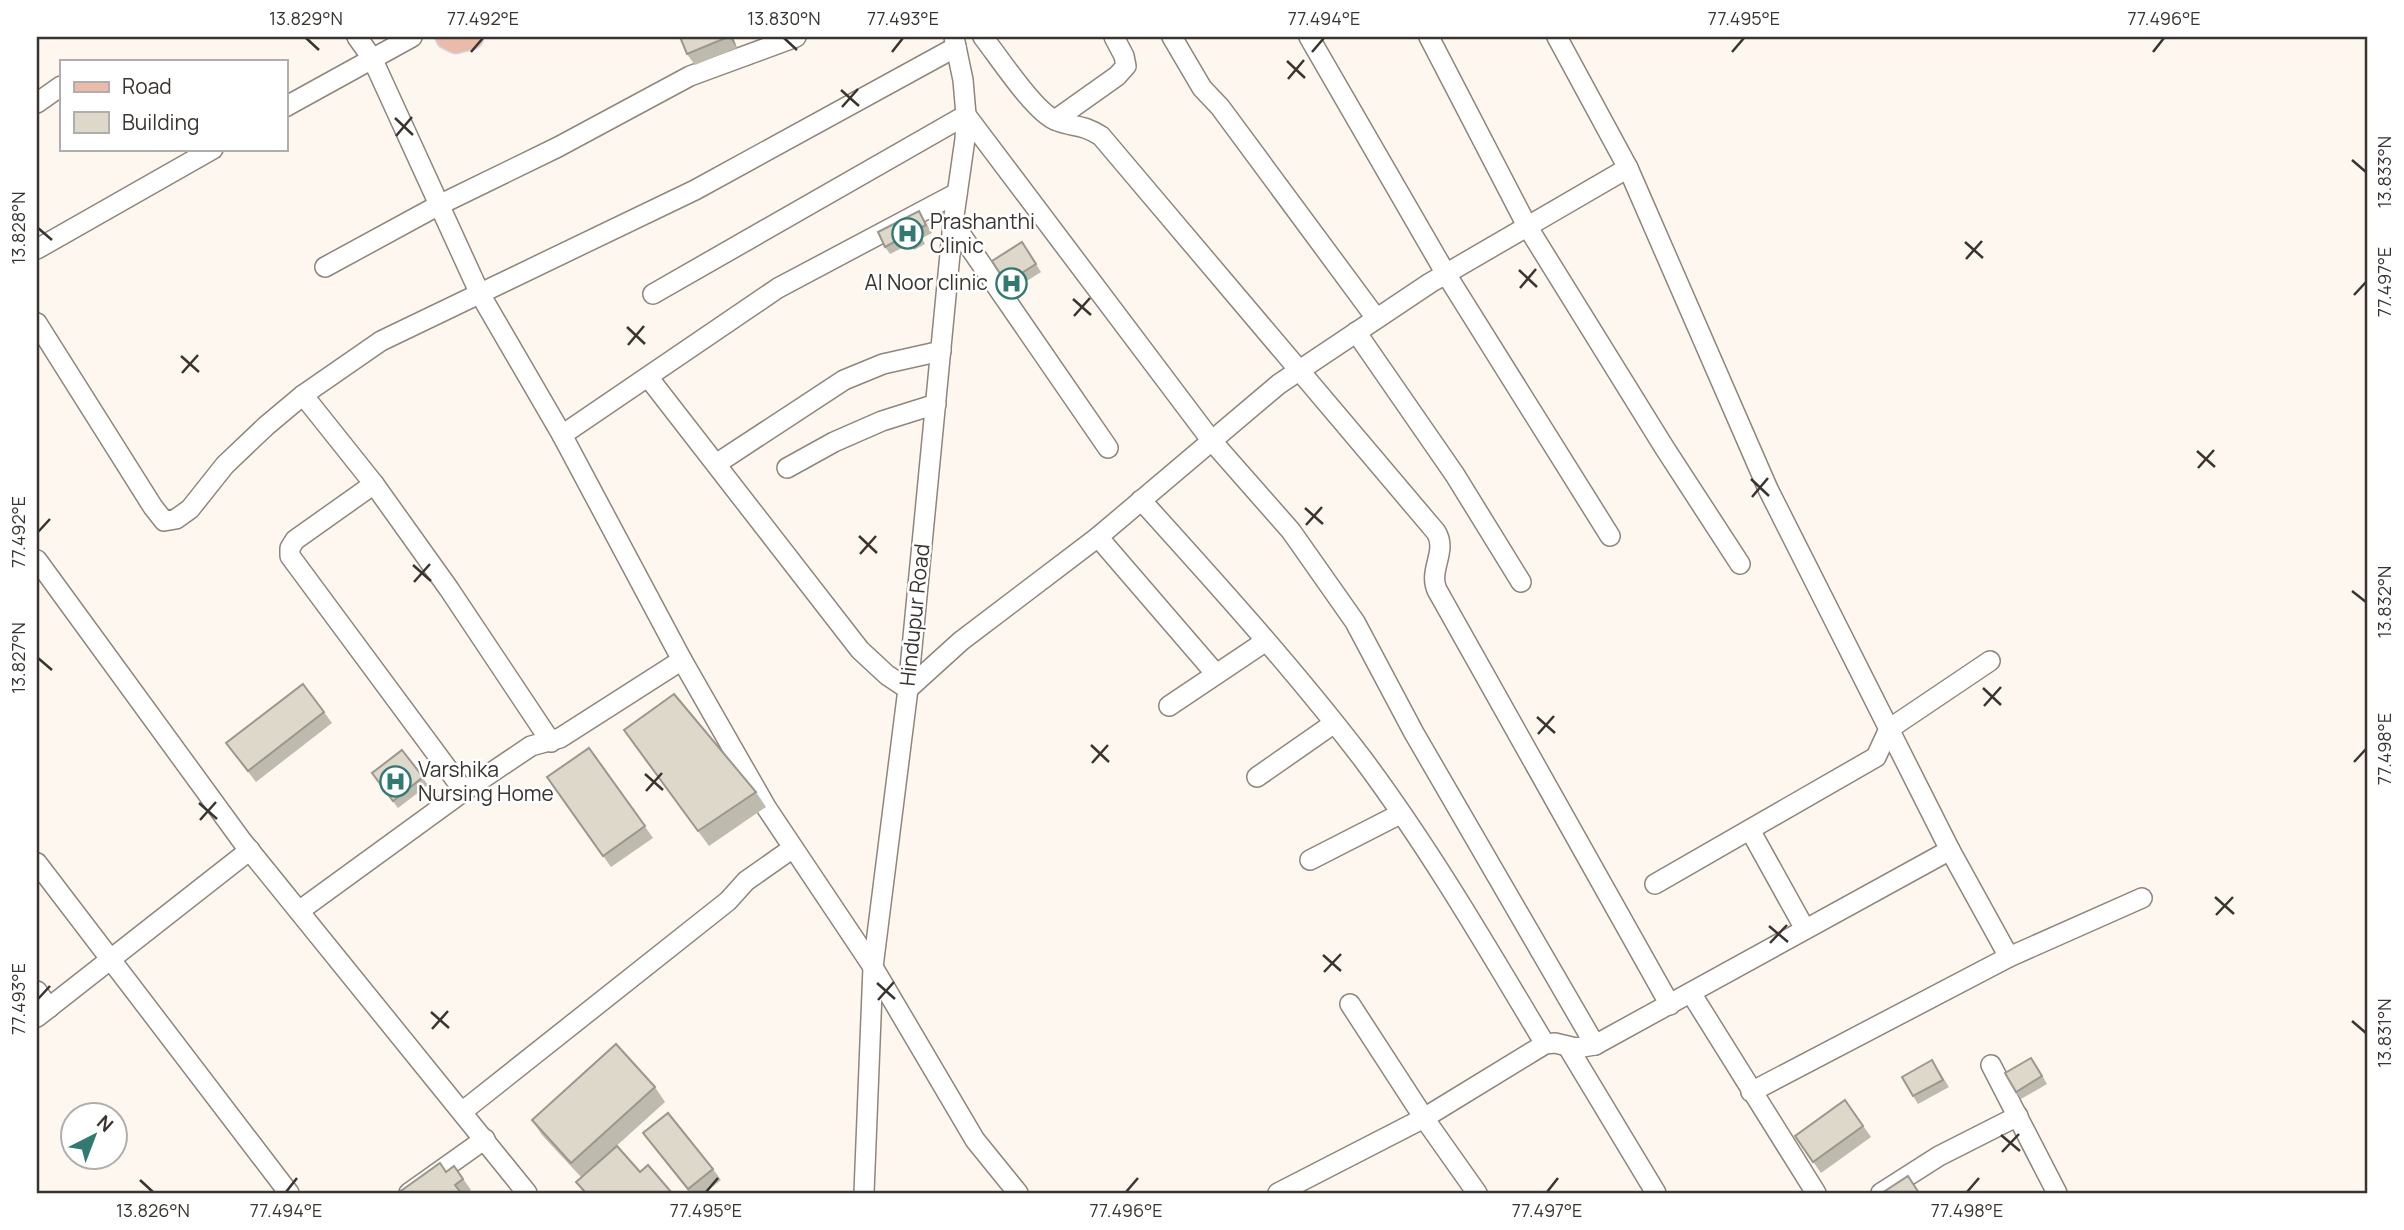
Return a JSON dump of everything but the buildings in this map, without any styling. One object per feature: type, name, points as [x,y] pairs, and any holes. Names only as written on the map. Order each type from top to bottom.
[{"type":"main road","points":[[448,37],[456,41],[471,37]]},
{"type":"street","points":[[357,37],[372,58],[480,295],[562,435],[682,660],[766,807],[873,967],[975,1140],[1018,1193]]},
{"type":"street","points":[[287,106],[412,37]]},
{"type":"street","points":[[325,267],[690,76],[796,37]]},
{"type":"street","points":[[983,37],[1041,110],[1055,120],[1086,127],[1101,136],[1440,539],[1441,547],[1433,581],[1437,590],[1670,1005]]},
{"type":"street","points":[[1055,120],[1117,76],[1126,66],[1125,56],[1114,37]]},
{"type":"street","points":[[1172,37],[1202,88],[1220,107],[1377,318]]},
{"type":"street","points":[[1309,37],[1446,274],[1610,536]]},
{"type":"street","points":[[1429,37],[1527,226],[1740,564]]},
{"type":"street","points":[[1557,37],[1628,167],[1768,489],[1950,849],[2010,957]]},
{"type":"street","points":[[37,323],[153,507],[164,521],[176,519],[190,509],[225,465],[266,426],[303,395],[381,341],[695,190],[955,42]]},
{"type":"street","name":"Hindupur Road","points":[[864,1193],[873,967],[908,689],[966,115],[963,80],[955,42]]},
{"type":"street","points":[[37,103],[60,87]]},
{"type":"street","points":[[653,294],[966,115],[1211,440],[1291,531],[1355,622],[1415,733],[1595,1045]]},
{"type":"street","points":[[38,246],[211,150]]},
{"type":"street","points":[[648,377],[860,650],[887,675],[908,689],[961,641],[1098,537],[1211,440],[1298,371],[1446,274],[1628,167]]},
{"type":"street","points":[[562,435],[778,288],[957,193]]},
{"type":"street","points":[[953,223],[1108,447]]},
{"type":"street","points":[[1356,332],[1455,475],[1521,582]]},
{"type":"street","points":[[716,464],[844,380],[883,364],[941,351]]},
{"type":"street","points":[[303,395],[374,484],[449,589],[551,742]]},
{"type":"street","points":[[787,468],[834,442],[881,421],[936,404]]},
{"type":"street","points":[[374,484],[295,540],[290,548],[290,556],[464,791]]},
{"type":"street","points":[[1141,500],[1235,603],[1362,759],[1454,890],[1545,1044]]},
{"type":"street","points":[[1098,537],[1216,674]]},
{"type":"street","points":[[37,560],[250,850],[527,1193]]},
{"type":"street","points":[[1169,706],[1266,641]]},
{"type":"street","points":[[299,911],[464,791],[531,746],[540,742],[551,742],[682,660]]},
{"type":"street","points":[[1655,884],[1876,757],[1889,729],[1990,661]]},
{"type":"street","points":[[1257,777],[1333,723]]},
{"type":"street","points":[[1310,860],[1400,814]]},
{"type":"street","points":[[1750,830],[1805,929]]},
{"type":"street","points":[[463,1111],[728,901],[747,881],[793,848]]},
{"type":"street","points":[[1278,1193],[1424,1118],[1545,1044],[1555,1043],[1568,1047],[1595,1045],[1950,849]]},
{"type":"street","points":[[37,991],[43,1013],[250,850]]},
{"type":"street","points":[[37,863],[289,1193]]},
{"type":"street","points":[[1751,1092],[2010,957],[2142,898]]},
{"type":"street","points":[[1691,993],[1816,1193]]},
{"type":"street","points":[[1350,1004],[1424,1118],[1477,1193]]},
{"type":"street","points":[[1568,1047],[1656,1193]]},
{"type":"street","points":[[1991,1065],[2018,1116],[2052,1192]]},
{"type":"street","points":[[1881,1193],[1939,1156],[2018,1116]]},
{"type":"street","points":[[409,1193],[485,1139]]},
{"type":"place","name":"Prashanthi Clinic","points":[[907,234]]},
{"type":"place","name":"Al Noor clinic","points":[[1011,283]]},
{"type":"place","name":"Varshika Nursing Home","points":[[395,782]]}]
